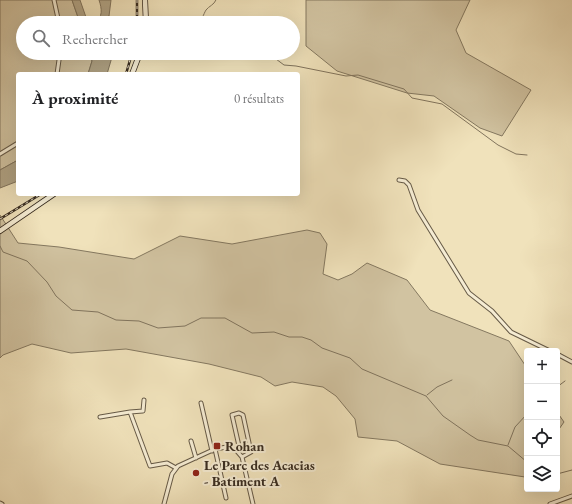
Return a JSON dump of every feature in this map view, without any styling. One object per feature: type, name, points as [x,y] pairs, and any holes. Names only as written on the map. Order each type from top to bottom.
[{"type":"main road","points":[[145,0],[146,16]]},
{"type":"main road","points":[[133,72],[137,60]]},
{"type":"main road","points":[[0,232],[51,196]]},
{"type":"street","points":[[54,0],[57,16]]},
{"type":"street","points":[[57,72],[59,60]]},
{"type":"street","points":[[0,154],[16,144]]},
{"type":"street","points":[[399,180],[405,181],[409,185],[418,210],[469,293],[492,310],[511,332],[544,348]]},
{"type":"street","points":[[560,356],[572,362]]},
{"type":"street","points":[[100,417],[144,411],[144,400]]},
{"type":"street","points":[[201,403],[226,498]]},
{"type":"street","points":[[130,412],[133,427],[150,466],[168,463],[176,468]]},
{"type":"street","points":[[236,450],[239,446],[232,415],[239,413],[243,415],[251,452],[242,457]]},
{"type":"street","points":[[191,441],[196,458]]},
{"type":"street","points":[[164,504],[170,480],[176,468],[184,462],[214,450],[227,447],[236,450],[242,457],[253,504]]},
{"type":"street","points":[[550,504],[572,496]]},
{"type":"shaded area","points":[[0,0],[72,0],[78,16],[16,16],[16,60],[92,61],[89,72],[16,72],[16,161],[0,170]]},
{"type":"shaded area","points":[[72,0],[80,0],[86,16],[78,16]]},
{"type":"shaded area","points":[[99,0],[111,0],[109,16],[100,16],[101,7]]},
{"type":"shaded area","points":[[306,0],[470,0],[456,30],[466,53],[531,90],[502,136],[480,128],[434,96],[407,93],[337,71],[306,46]]},
{"type":"shaded area","points":[[111,60],[108,72],[89,72],[92,61]]},
{"type":"shaded area","points":[[16,161],[16,182],[0,188],[0,170]]},
{"type":"shaded area","points":[[0,215],[18,243],[59,247],[134,259],[180,236],[232,244],[307,230],[320,233],[327,244],[323,274],[338,280],[352,274],[367,263],[407,280],[430,310],[509,341],[524,364],[524,477],[440,464],[397,441],[358,437],[355,419],[336,396],[323,387],[292,382],[275,386],[261,377],[209,364],[126,349],[71,353],[32,344],[3,355],[0,358]]},
{"type":"shaded area","points":[[560,416],[564,422],[560,428]]},
{"type":"waterway","points":[[203,16],[206,10],[216,0]]},
{"type":"waterway","points":[[277,60],[284,65],[346,76],[358,75],[404,89],[412,98],[442,104],[498,145],[516,154],[527,155]]},
{"type":"waterway","points":[[0,246],[3,252],[27,261],[47,282],[56,296],[72,310],[98,312],[116,320],[139,321],[158,328],[185,326],[201,318],[225,318],[252,333],[274,332],[289,337],[302,337],[311,340],[322,348],[350,358],[362,369],[426,396],[443,416],[470,435],[478,440],[508,446],[524,459]]},
{"type":"waterway","points":[[427,395],[437,387],[452,380]]},
{"type":"waterway","points":[[560,385],[565,381]]},
{"type":"waterway","points":[[508,445],[515,427],[524,417]]},
{"type":"waterway","points":[[560,473],[572,470]]},
{"type":"railway","points":[[137,0],[137,16]]},
{"type":"railway","points":[[127,72],[130,60]]},
{"type":"railway","points":[[0,219],[38,196]]},
{"type":"place","name":"Rohan","points":[[217,446]]},
{"type":"place","name":"Le Parc des Acacias - Batiment A","points":[[196,473]]}]
